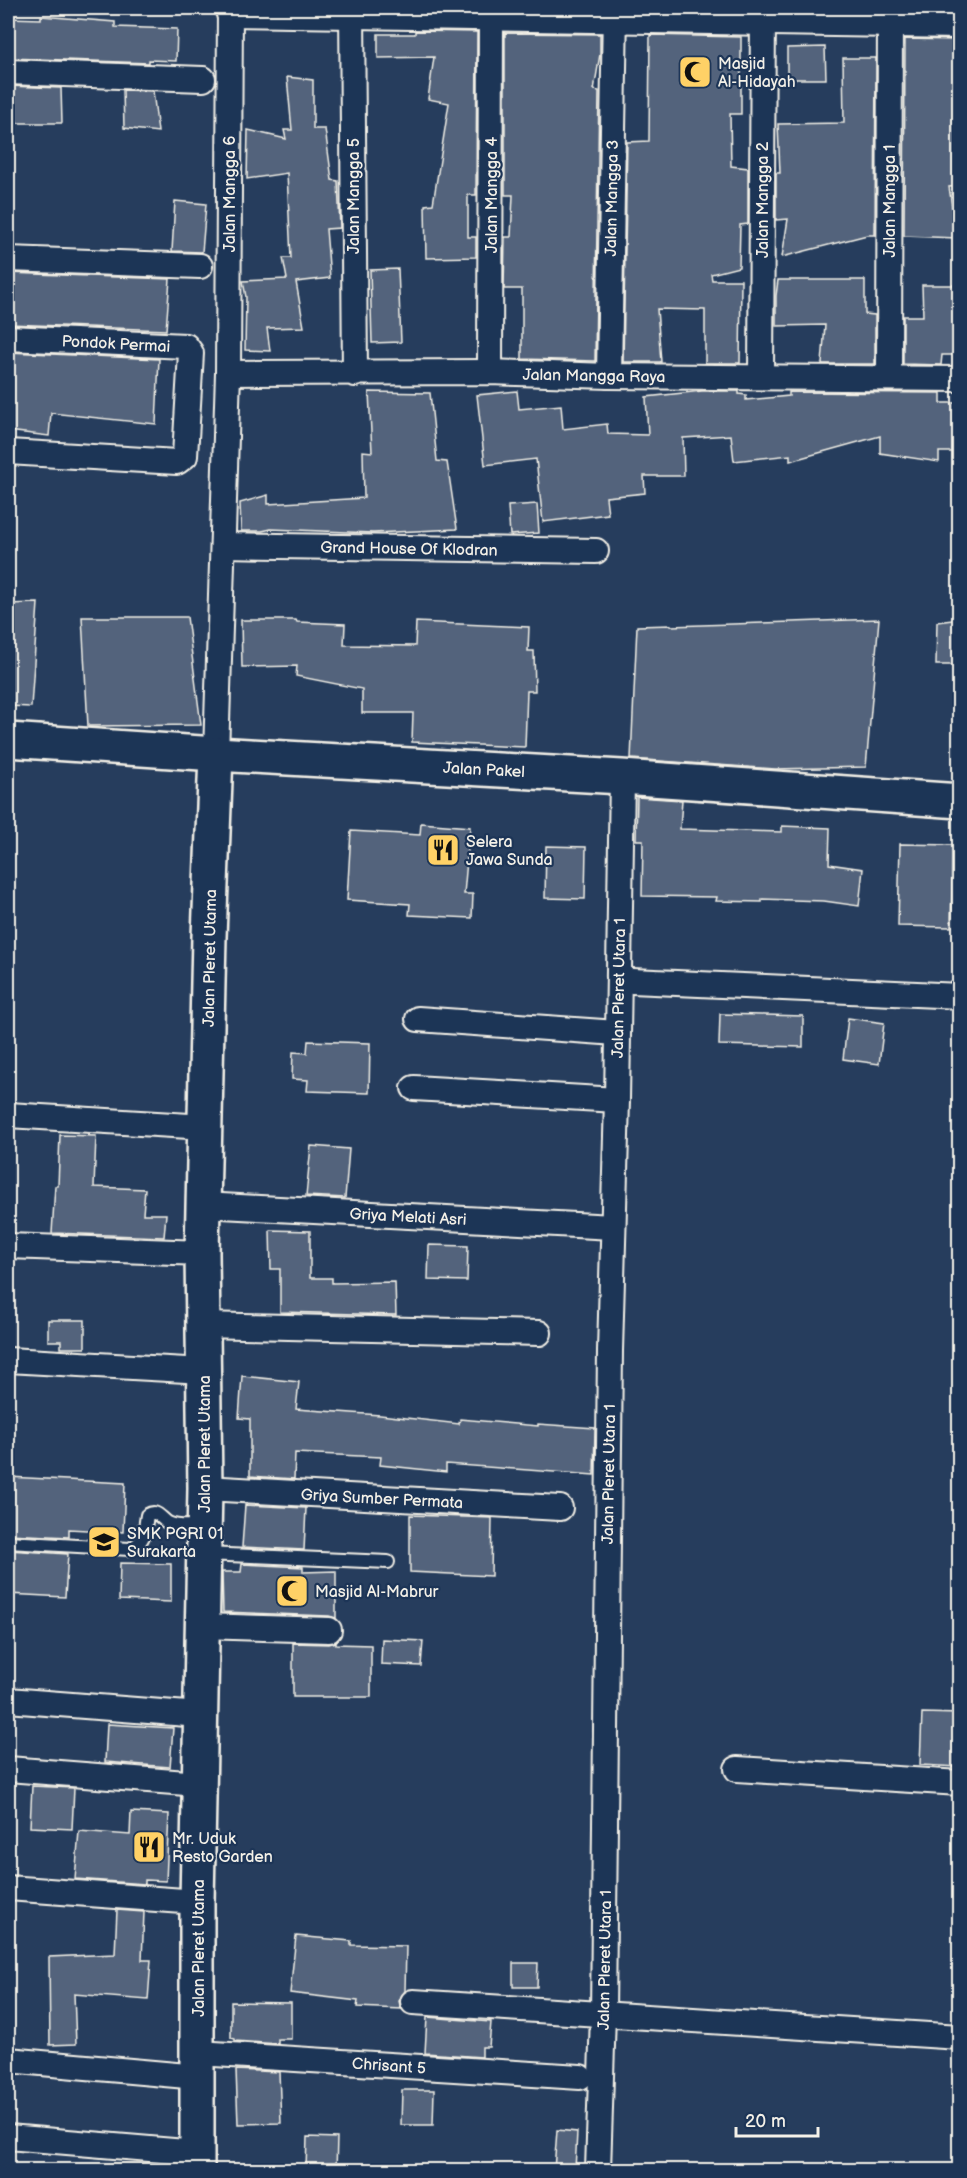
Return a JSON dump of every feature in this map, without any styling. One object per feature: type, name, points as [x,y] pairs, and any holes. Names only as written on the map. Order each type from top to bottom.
[{"type":"street","points":[[229,11],[890,16],[960,26]]},
{"type":"street","name":"Jalan Mangga 6","points":[[216,754],[228,374],[229,11]]},
{"type":"street","name":"Jalan Mangga 5","points":[[352,12],[354,374]]},
{"type":"street","name":"Jalan Mangga 4","points":[[490,372],[491,13]]},
{"type":"street","name":"Jalan Mangga 3","points":[[609,376],[614,14]]},
{"type":"street","name":"Jalan Mangga 2","points":[[761,377],[763,15]]},
{"type":"street","name":"Jalan Mangga 1","points":[[889,378],[890,16]]},
{"type":"street","points":[[8,72],[203,79]]},
{"type":"street","points":[[8,259],[200,266]]},
{"type":"street","name":"Pondok Permai","points":[[8,338],[186,346],[190,353],[185,456],[177,462],[8,452]]},
{"type":"street","name":"Jalan Mangga Raya","points":[[228,374],[490,372],[609,376],[960,379]]},
{"type":"street","name":"Grand House Of Klodran","points":[[223,545],[596,551]]},
{"type":"street","name":"Jalan Pakel","points":[[8,740],[622,777],[960,801]]},
{"type":"street","name":"Jalan Pleret Utama","points":[[197,2162],[197,1902],[205,1488],[202,1253],[209,937],[216,754]]},
{"type":"street","name":"Jalan Pleret Utara 1","points":[[598,2170],[603,2014],[609,1351],[617,1100],[622,777]]},
{"type":"street","points":[[632,981],[960,996]]},
{"type":"street","points":[[418,1019],[617,1033]]},
{"type":"street","points":[[414,1088],[617,1100]]},
{"type":"street","points":[[8,1115],[206,1128]]},
{"type":"street","name":"Griya Melati Asri","points":[[203,1205],[613,1227]]},
{"type":"street","points":[[8,1246],[202,1253]]},
{"type":"street","points":[[203,1325],[539,1334]]},
{"type":"street","points":[[8,1360],[204,1371]]},
{"type":"street","name":"Griya Sumber Permata","points":[[205,1488],[560,1508]]},
{"type":"street","points":[[203,1626],[329,1630]]},
{"type":"street","points":[[8,1700],[200,1715]]},
{"type":"street","points":[[8,1769],[199,1784]]},
{"type":"street","points":[[737,1769],[960,1783]]},
{"type":"street","points":[[8,1888],[197,1902]]},
{"type":"street","points":[[413,2002],[960,2037]]},
{"type":"street","name":"Chrisant 5","points":[[8,2060],[580,2077]]},
{"type":"street","points":[[8,2137],[197,2162]]},
{"type":"lane","points":[[8,1542],[130,1549],[139,1545],[143,1539],[147,1515],[151,1512],[204,1540],[388,1562]]},
{"type":"building","points":[[41,16],[115,22],[115,27],[177,29],[176,61],[149,60],[149,63],[8,58],[8,18],[41,19]]},
{"type":"building","points":[[415,31],[477,32],[476,195],[468,195],[468,237],[476,237],[476,257],[426,258],[425,205],[433,204],[449,103],[428,99],[434,57],[378,58],[378,34],[415,34]]},
{"type":"building","points":[[505,33],[600,34],[600,54],[594,90],[599,91],[595,361],[522,359],[522,289],[504,289],[505,237],[511,237],[513,195],[505,195]]},
{"type":"building","points":[[650,35],[741,37],[741,114],[730,114],[731,166],[748,168],[748,224],[740,225],[739,267],[711,274],[712,280],[741,280],[740,363],[705,363],[705,310],[657,309],[661,362],[623,362],[627,142],[649,141]]},
{"type":"building","points":[[905,39],[958,40],[956,96],[960,96],[960,186],[949,187],[957,238],[904,236]]},
{"type":"building","points":[[825,47],[826,79],[787,79],[787,48]]},
{"type":"building","points":[[843,58],[876,58],[875,235],[867,235],[782,257],[788,219],[776,220],[776,173],[780,173],[778,124],[844,123]]},
{"type":"building","points":[[287,77],[313,80],[313,129],[325,129],[332,180],[338,181],[340,228],[326,229],[330,278],[296,282],[304,327],[267,328],[270,351],[245,350],[246,297],[243,281],[287,279],[283,258],[291,258],[287,173],[247,179],[248,130],[286,139],[284,130],[292,130]]},
{"type":"building","points":[[8,86],[61,88],[62,123],[8,123]]},
{"type":"building","points":[[123,90],[153,91],[158,132],[124,128]]},
{"type":"building","points":[[175,201],[206,204],[202,252],[172,251]]},
{"type":"building","points":[[398,269],[401,342],[372,343],[370,270]]},
{"type":"building","points":[[8,273],[170,279],[166,330],[8,324]]},
{"type":"building","points":[[778,280],[865,280],[865,314],[875,315],[875,364],[822,364],[825,325],[776,326]]},
{"type":"building","points":[[922,285],[960,285],[957,355],[942,355],[941,365],[903,364],[903,316],[923,316]]},
{"type":"building","points":[[8,352],[159,359],[156,424],[51,413],[49,436],[8,431]]},
{"type":"building","points":[[517,391],[519,409],[561,405],[563,429],[607,424],[608,434],[648,435],[646,397],[702,391],[739,391],[739,394],[746,395],[746,400],[789,396],[789,392],[941,393],[941,403],[960,403],[960,452],[939,452],[939,462],[880,453],[880,436],[790,461],[790,455],[734,461],[731,435],[683,438],[684,476],[644,476],[645,493],[606,497],[608,514],[543,522],[536,459],[485,465],[477,395]]},
{"type":"building","points":[[369,392],[430,393],[437,461],[447,462],[457,529],[373,533],[271,529],[241,531],[240,503],[268,495],[268,504],[364,498],[363,451],[372,452]]},
{"type":"building","points":[[537,504],[539,533],[510,535],[508,506]]},
{"type":"building","points":[[38,603],[31,707],[8,706],[8,604]]},
{"type":"building","points":[[82,617],[187,617],[201,725],[88,726]]},
{"type":"building","points":[[879,619],[866,767],[775,769],[631,759],[637,626]]},
{"type":"building","points":[[960,619],[960,665],[936,665],[937,622]]},
{"type":"building","points":[[241,620],[296,620],[297,622],[345,624],[344,645],[415,646],[416,622],[529,627],[528,651],[534,651],[535,691],[527,691],[525,747],[412,742],[413,713],[362,713],[362,689],[296,676],[297,666],[242,667]]},
{"type":"building","points":[[637,797],[682,800],[680,829],[782,832],[782,826],[830,828],[829,864],[863,869],[859,906],[824,901],[762,899],[762,902],[716,901],[717,897],[642,896],[643,840],[636,840]]},
{"type":"building","points":[[421,823],[470,827],[464,894],[473,894],[472,918],[409,915],[410,904],[347,900],[351,831],[420,835]]},
{"type":"building","points":[[900,844],[953,845],[951,927],[898,926]]},
{"type":"building","points":[[546,846],[586,847],[585,899],[545,898]]},
{"type":"building","points":[[720,1014],[803,1016],[803,1047],[719,1045]]},
{"type":"building","points":[[848,1018],[884,1023],[879,1064],[843,1059]]},
{"type":"building","points":[[308,1041],[370,1043],[369,1093],[307,1091],[308,1080],[292,1079],[293,1052],[307,1053]]},
{"type":"building","points":[[60,1135],[96,1136],[94,1187],[145,1189],[143,1214],[166,1214],[164,1237],[52,1233],[55,1186],[58,1186]]},
{"type":"building","points":[[311,1146],[349,1149],[345,1198],[306,1196]]},
{"type":"building","points":[[270,1230],[310,1231],[310,1278],[332,1278],[332,1283],[395,1282],[396,1315],[280,1312],[280,1269],[271,1269]]},
{"type":"building","points":[[429,1245],[468,1246],[467,1281],[428,1280]]},
{"type":"building","points":[[48,1320],[85,1320],[85,1348],[61,1348],[61,1341],[48,1341]]},
{"type":"building","points":[[242,1376],[299,1382],[296,1409],[459,1424],[460,1419],[595,1428],[594,1475],[446,1464],[446,1472],[380,1465],[381,1457],[295,1453],[294,1479],[250,1476],[250,1419],[239,1418]]},
{"type":"building","points":[[8,1477],[125,1483],[123,1532],[69,1529],[69,1537],[8,1534]]},
{"type":"building","points":[[245,1505],[306,1508],[304,1550],[242,1547]]},
{"type":"building","points":[[410,1515],[492,1518],[491,1576],[410,1572]]},
{"type":"building","points":[[8,1550],[68,1554],[65,1597],[8,1594]]},
{"type":"building","points":[[120,1563],[171,1564],[171,1602],[119,1600]]},
{"type":"building","points":[[242,1564],[303,1567],[303,1572],[336,1571],[336,1618],[223,1612],[222,1572],[241,1572]]},
{"type":"building","points":[[382,1639],[423,1641],[421,1666],[381,1664]]},
{"type":"building","points":[[336,1642],[336,1644],[371,1645],[371,1697],[293,1697],[293,1643],[329,1644]]},
{"type":"building","points":[[922,1713],[960,1714],[960,1767],[920,1765]]},
{"type":"building","points":[[107,1724],[173,1728],[170,1767],[105,1762]]},
{"type":"building","points":[[32,1786],[74,1788],[72,1829],[30,1827]]},
{"type":"building","points":[[131,1812],[169,1814],[166,1881],[145,1880],[145,1884],[75,1879],[79,1831],[130,1835]]},
{"type":"building","points":[[117,1910],[144,1912],[142,1960],[151,1960],[148,2000],[74,1994],[76,2044],[50,2045],[49,1957],[115,1954]]},
{"type":"building","points":[[296,1936],[351,1941],[351,1945],[406,1946],[405,1991],[399,2001],[401,2009],[357,2007],[358,2001],[290,1993]]},
{"type":"building","points":[[513,1963],[538,1963],[537,1987],[513,1987]]},
{"type":"building","points":[[231,2002],[291,2003],[291,2039],[278,2039],[278,2044],[235,2041],[231,2038]]},
{"type":"building","points":[[427,2017],[491,2022],[489,2047],[482,2047],[482,2057],[425,2053]]},
{"type":"building","points":[[236,2070],[279,2072],[281,2123],[238,2124]]},
{"type":"building","points":[[402,2090],[434,2090],[433,2125],[401,2125]]},
{"type":"building","points":[[557,2130],[577,2132],[575,2170],[554,2170]]},
{"type":"building","points":[[307,2137],[337,2138],[336,2170],[306,2170]]},
{"type":"place","name":"Masjid Al-Hidayah","points":[[695,72]]},
{"type":"place","name":"Selera Jawa Sunda","points":[[443,850]]},
{"type":"place","name":"SMK PGRI 01 Surakarta","points":[[104,1542]]},
{"type":"place","name":"Masjid Al-Mabrur","points":[[292,1591]]},
{"type":"place","name":"Mr. Uduk Resto Garden","points":[[149,1847]]}]
